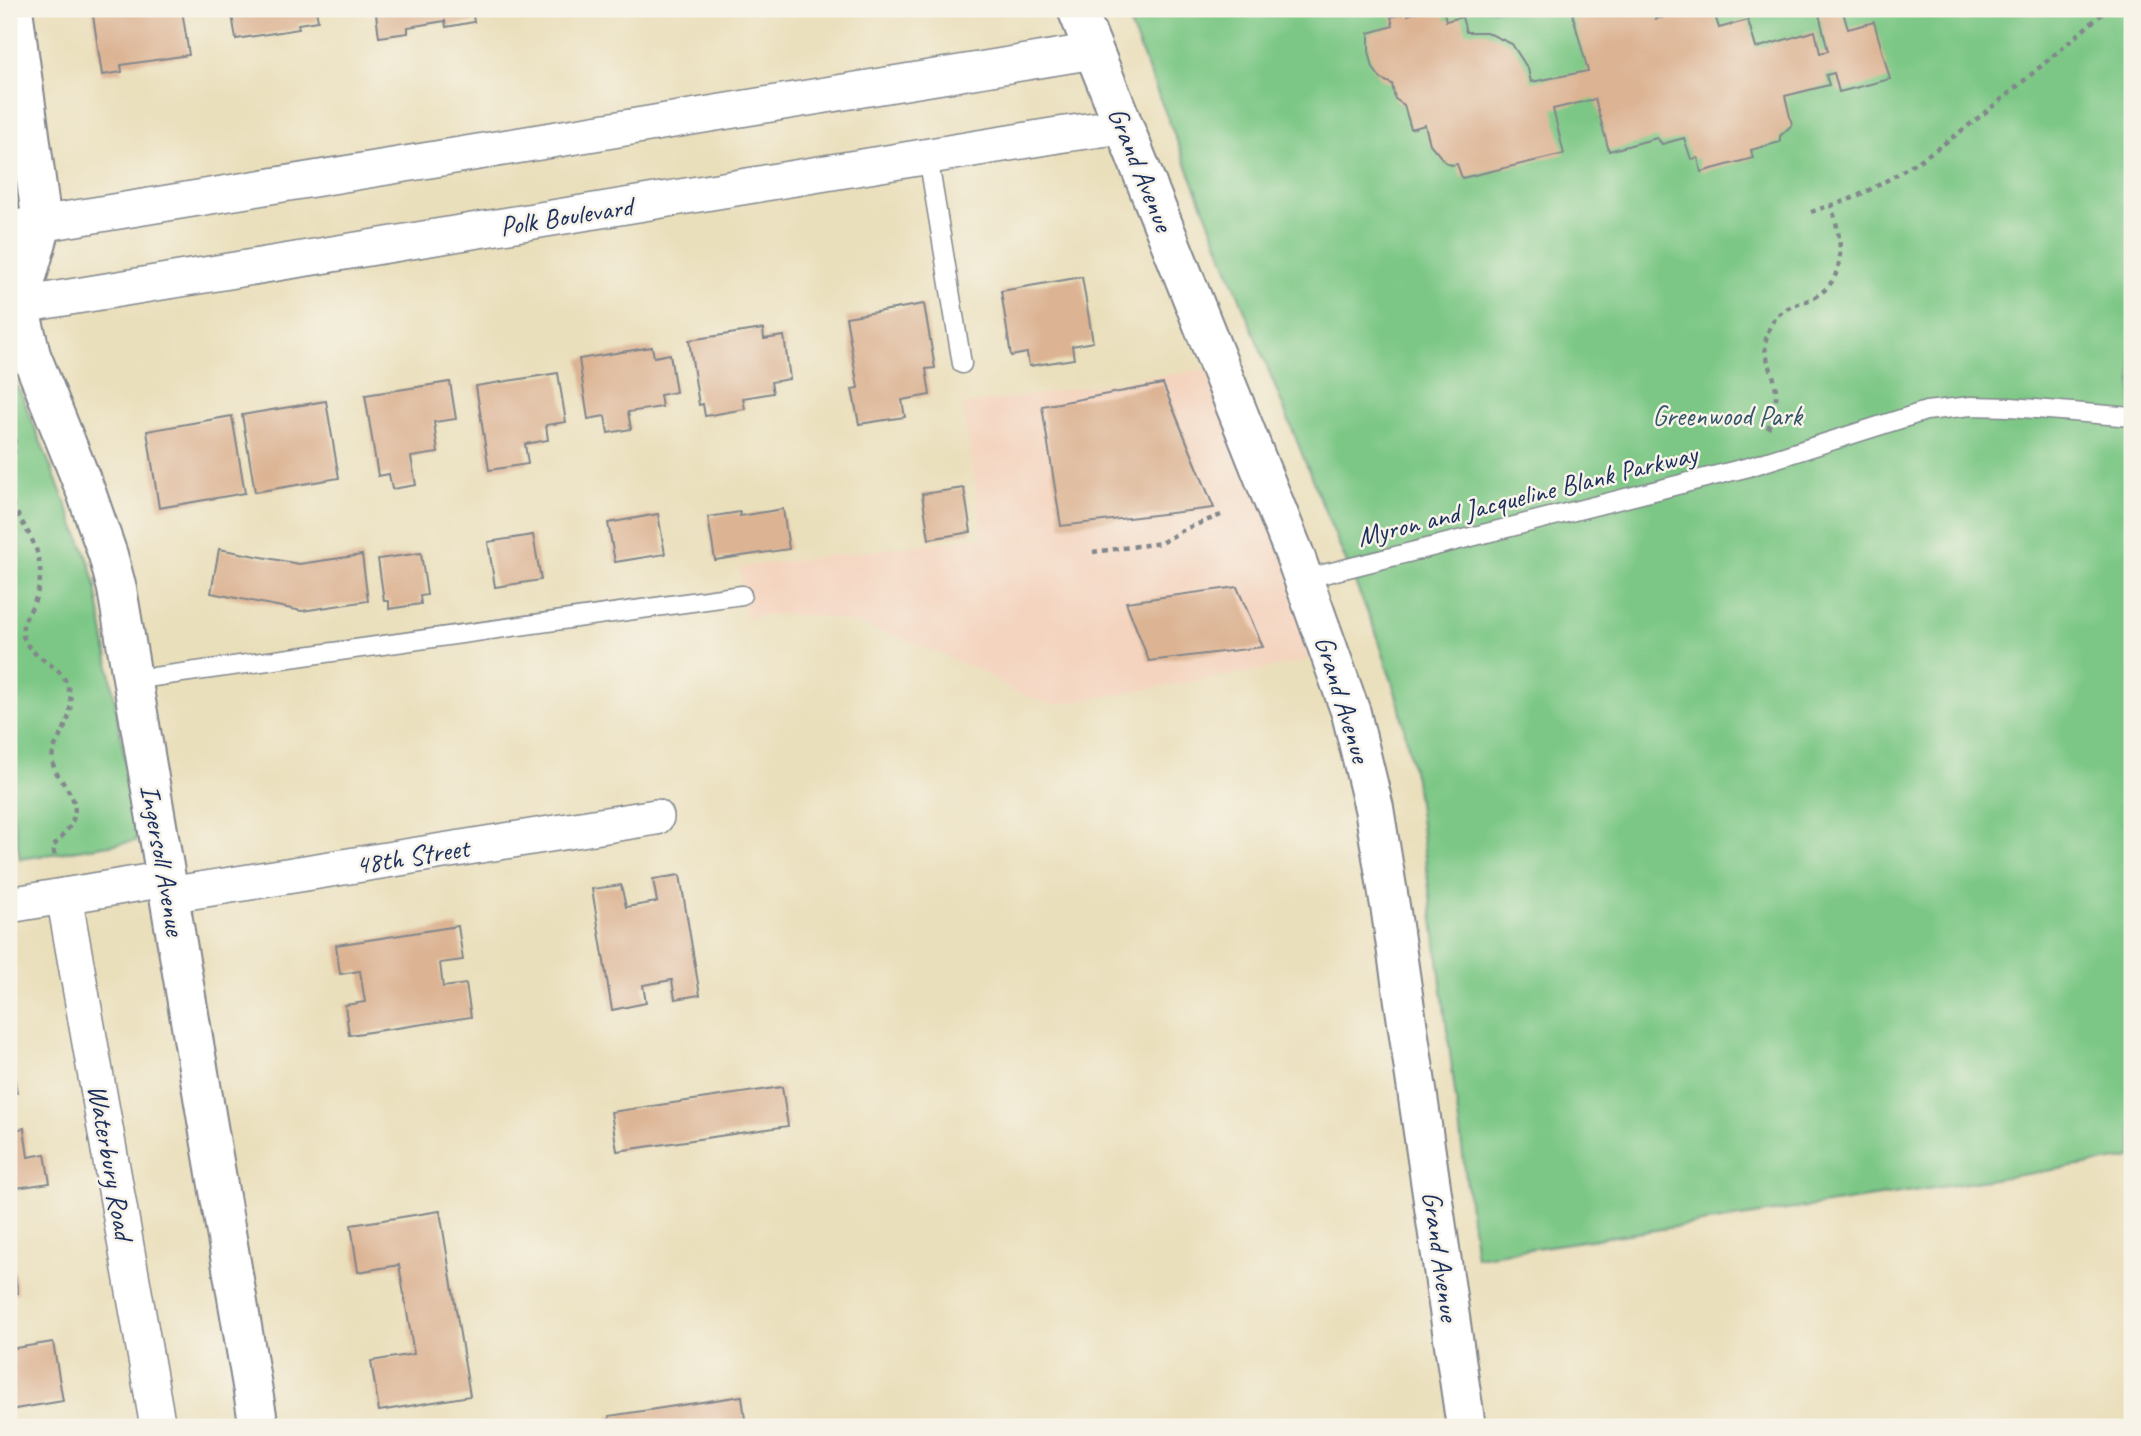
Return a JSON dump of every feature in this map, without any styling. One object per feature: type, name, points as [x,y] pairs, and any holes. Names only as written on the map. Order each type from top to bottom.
[{"type":"main road","name":"Ingersoll Avenue","points":[[13,9],[26,226],[12,299],[31,355],[86,492],[117,589],[259,1427]]},
{"type":"main road","name":"Grand Avenue","points":[[1077,9],[1304,579],[1352,713],[1374,808],[1391,912],[1466,1427]]},
{"type":"street","points":[[26,226],[1094,51]]},
{"type":"street","name":"Polk Boulevard","points":[[12,299],[1124,126]]},
{"type":"street","name":"48th Street","points":[[9,905],[64,896],[167,887],[656,817]]},
{"type":"street","name":"Waterbury Road","points":[[64,896],[158,1427]]},
{"type":"lane","points":[[928,156],[962,364]]},
{"type":"lane","name":"Myron and Jacqueline Blank Parkway","points":[[1304,579],[1757,464],[1927,411],[1971,406],[2011,407],[2132,417]]},
{"type":"lane","points":[[132,680],[743,595]]},
{"type":"path","points":[[1811,212],[1855,197],[1903,171],[1960,132],[2108,9]]},
{"type":"path","points":[[1757,464],[1775,407],[1776,392],[1774,378],[1767,362],[1766,337],[1780,312],[1814,298],[1825,289],[1837,272],[1842,245],[1831,205]]},
{"type":"path","points":[[9,420],[14,431],[15,447],[9,471]]},
{"type":"path","points":[[9,495],[36,547],[40,566],[38,590],[25,619],[23,635],[33,651],[58,670],[65,679],[72,703],[70,716],[53,753],[53,760],[57,775],[71,791],[74,800],[73,820],[53,847],[55,858]]},
{"type":"path","points":[[1093,552],[1161,542],[1221,515]]},
{"type":"shaded area","points":[[1220,367],[1331,655],[1261,670],[1055,705],[1011,691],[981,671],[909,641],[858,624],[820,616],[781,614],[746,617],[739,567],[983,537],[963,405]]},
{"type":"green space","name":"Greenwood Park","points":[[1124,9],[2132,9],[2132,1158],[1476,1257],[1415,779],[1399,704],[1377,635]]},
{"type":"green space","points":[[9,373],[22,396],[95,582],[137,832],[136,841],[20,859],[9,790]]},
{"type":"building","points":[[92,9],[182,10],[189,55],[121,65],[122,72],[102,75]]},
{"type":"building","points":[[231,9],[316,9],[318,21],[298,24],[299,29],[236,39]]},
{"type":"building","points":[[380,9],[472,9],[474,22],[446,27],[445,21],[408,27],[408,33],[379,37],[376,14],[381,13]]},
{"type":"building","points":[[1427,9],[1443,9],[1446,21],[1462,17],[1466,32],[1486,32],[1512,44],[1528,69],[1531,82],[1588,71],[1571,9],[1653,9],[1656,19],[1679,13],[1679,9],[1713,9],[1719,28],[1748,20],[1756,48],[1815,31],[1820,53],[1828,51],[1818,10],[1807,13],[1806,9],[1842,9],[1848,29],[1874,22],[1890,79],[1839,92],[1834,73],[1826,75],[1829,85],[1785,96],[1792,125],[1780,136],[1780,142],[1751,150],[1753,158],[1701,172],[1698,158],[1691,159],[1684,138],[1662,144],[1657,138],[1609,151],[1595,99],[1553,109],[1564,154],[1462,178],[1457,164],[1445,162],[1430,144],[1425,125],[1411,129],[1404,105],[1395,99],[1392,84],[1381,79],[1373,68],[1369,51],[1369,33],[1393,26],[1391,17]]},
{"type":"building","points":[[1082,277],[1093,342],[1072,346],[1074,359],[1029,366],[1027,353],[1011,356],[1001,291]]},
{"type":"building","points":[[924,304],[935,368],[926,369],[930,395],[902,400],[905,417],[859,424],[852,389],[858,388],[846,317]]},
{"type":"building","points":[[763,329],[764,339],[784,336],[790,379],[771,382],[773,393],[743,398],[745,409],[705,416],[703,404],[699,405],[689,340]]},
{"type":"building","points":[[652,347],[654,357],[670,354],[676,392],[660,395],[662,407],[628,412],[631,429],[608,433],[605,416],[588,419],[579,359]]},
{"type":"building","points":[[558,373],[566,422],[546,425],[548,440],[525,444],[528,464],[489,470],[476,386]]},
{"type":"building","points":[[450,382],[456,419],[434,422],[438,453],[411,457],[416,485],[392,489],[389,474],[378,476],[365,395]]},
{"type":"building","points":[[1163,384],[1214,508],[1061,526],[1042,406]]},
{"type":"building","points":[[326,401],[339,478],[255,492],[242,415]]},
{"type":"building","points":[[232,416],[245,493],[159,508],[147,431]]},
{"type":"building","points":[[964,488],[971,532],[929,539],[922,494]]},
{"type":"building","points":[[783,509],[789,549],[715,560],[708,517],[740,512],[740,516]]},
{"type":"building","points":[[658,514],[665,554],[615,562],[608,523]]},
{"type":"building","points":[[533,535],[541,580],[495,587],[488,542]]},
{"type":"building","points":[[219,549],[299,564],[362,555],[368,601],[302,611],[211,593]]},
{"type":"building","points":[[421,553],[427,595],[420,596],[421,604],[389,609],[389,601],[384,601],[378,559]]},
{"type":"building","points":[[1237,587],[1263,647],[1149,661],[1126,602]]},
{"type":"building","points":[[680,875],[700,995],[675,999],[672,980],[643,985],[646,1003],[612,1010],[592,889],[621,885],[626,907],[657,902],[653,879]]},
{"type":"building","points":[[458,926],[463,960],[440,963],[443,987],[466,984],[471,1017],[349,1035],[345,1005],[365,1002],[360,971],[340,974],[336,945]]},
{"type":"building","points":[[9,1053],[17,1093],[9,1094]]},
{"type":"building","points":[[782,1087],[788,1126],[617,1151],[611,1112]]},
{"type":"building","points":[[24,1128],[28,1157],[45,1154],[50,1183],[9,1189],[9,1131]]},
{"type":"building","points":[[440,1211],[470,1396],[379,1411],[371,1361],[414,1354],[399,1265],[358,1272],[351,1225]]},
{"type":"building","points":[[9,1241],[18,1293],[9,1295]]},
{"type":"building","points":[[53,1342],[63,1401],[9,1410],[9,1349]]},
{"type":"building","points":[[742,1396],[746,1427],[611,1427],[609,1416]]}]
